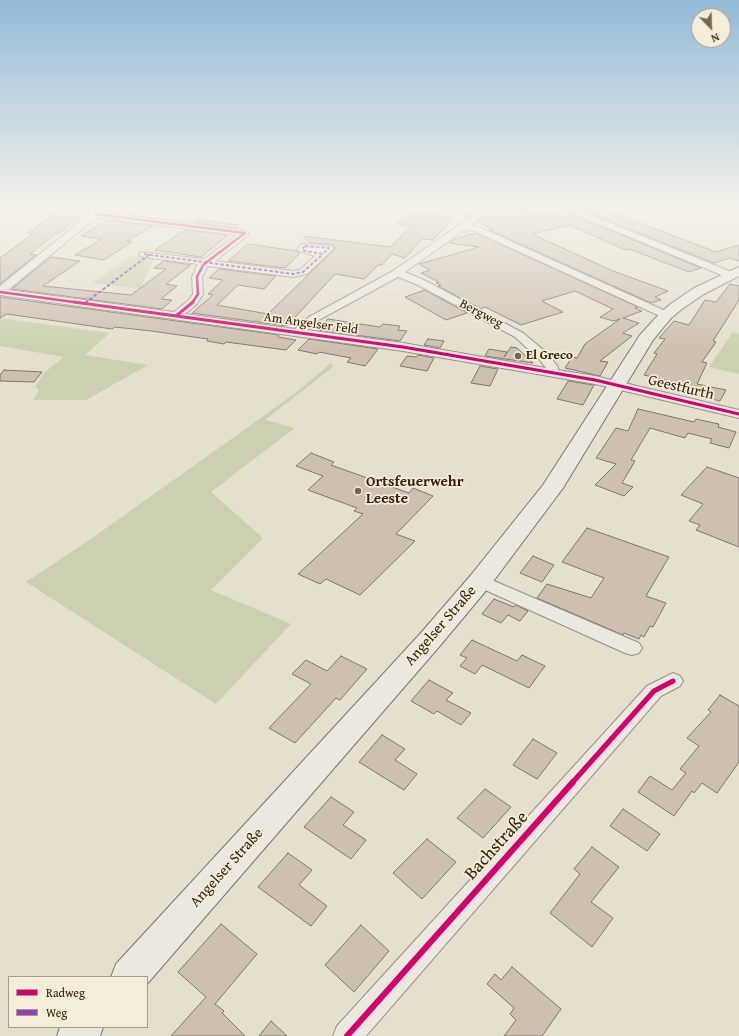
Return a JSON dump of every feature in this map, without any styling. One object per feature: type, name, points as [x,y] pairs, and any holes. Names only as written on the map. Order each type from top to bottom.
[{"type":"main road","name":"Angelser Straße","points":[[130,976],[418,653],[480,581],[552,488],[646,338],[666,315],[699,291],[734,273]]},
{"type":"main road","points":[[76,1036],[83,1028]]},
{"type":"street","points":[[0,292],[47,253]]},
{"type":"street","points":[[176,316],[196,298],[198,294],[197,277],[203,265],[218,253]]},
{"type":"street","points":[[298,332],[313,319],[397,273],[425,253]]},
{"type":"street","points":[[530,253],[666,315]]},
{"type":"street","points":[[683,253],[734,273]]},
{"type":"street","points":[[144,254],[293,274],[303,272],[323,254]]},
{"type":"street","name":"Bergweg","points":[[397,273],[422,283],[519,335],[543,356],[552,367],[551,371]]},
{"type":"street","name":"Am Angelser Feld","points":[[0,292],[360,340],[551,371],[617,385]]},
{"type":"street","name":"Geestfurth","points":[[617,385],[739,414]]},
{"type":"street","points":[[480,581],[632,648]]},
{"type":"street","name":"Bachstraße","points":[[347,1036],[654,691],[673,681]]},
{"type":"green space","points":[[133,255],[155,257],[140,289],[92,283]]},
{"type":"green space","points":[[0,318],[110,333],[85,355],[148,365],[86,400],[33,400],[39,390],[35,387],[45,372],[64,357],[0,346]]},
{"type":"green space","points":[[733,332],[739,334],[739,374],[709,367]]},
{"type":"green space","points":[[331,363],[333,367],[265,420],[295,428],[211,492],[263,538],[211,590],[291,624],[216,704],[26,582],[88,541],[248,427],[298,391]]},
{"type":"building","points":[[6,253],[31,253],[36,255],[0,284],[0,258]]},
{"type":"building","points":[[78,253],[114,253],[104,260],[75,255]]},
{"type":"building","points":[[177,253],[205,253],[201,257]]},
{"type":"building","points":[[237,253],[300,253],[285,268],[228,261]]},
{"type":"building","points":[[330,253],[409,253],[405,258],[392,254],[382,265],[378,265],[364,279],[335,274],[287,326],[192,313],[213,295],[208,294],[223,280],[209,278],[219,269],[276,276],[264,289],[238,285],[217,305],[268,314]]},
{"type":"building","points":[[457,253],[521,253],[638,307],[635,308],[642,311],[623,318],[639,323],[623,333],[632,336],[600,361],[608,362],[600,376],[565,368],[572,357],[577,358],[585,344],[620,319],[613,321],[600,317],[613,309],[575,291],[542,301],[563,312],[521,325],[485,307],[481,309],[438,286],[441,285],[436,283],[439,282],[421,273],[430,270],[419,264]]},
{"type":"building","points":[[541,253],[574,253],[613,271],[668,291],[655,297],[661,300],[651,303]]},
{"type":"building","points":[[640,253],[666,253],[701,268],[689,272]]},
{"type":"building","points":[[690,253],[739,253],[739,261],[730,258],[714,263]]},
{"type":"building","points":[[51,257],[80,261],[43,286],[131,295],[166,269],[154,268],[164,261],[191,265],[166,284],[177,286],[161,299],[172,300],[162,309],[12,289]]},
{"type":"building","points":[[730,284],[739,286],[739,300],[713,341],[716,342],[702,362],[707,363],[697,384],[726,390],[720,401],[691,394],[694,387],[644,375],[657,354],[654,353],[665,339],[659,338],[674,321],[689,325],[705,300],[716,302]]},
{"type":"building","points":[[425,290],[467,313],[446,320],[405,297]]},
{"type":"building","points":[[0,297],[279,335],[278,337],[296,340],[286,350],[226,342],[224,344],[207,341],[208,339],[151,331],[115,327],[112,329],[7,314],[0,318]]},
{"type":"building","points":[[328,319],[380,327],[383,324],[400,326],[398,330],[407,331],[400,341],[317,330]]},
{"type":"building","points":[[309,339],[378,349],[365,366],[347,362],[351,358],[298,350]]},
{"type":"building","points":[[428,339],[444,341],[440,348],[424,345]]},
{"type":"building","points":[[511,347],[517,348],[533,363],[485,356],[489,349],[507,352],[504,357]]},
{"type":"building","points":[[418,355],[434,358],[427,371],[400,366],[407,356],[416,357]]},
{"type":"building","points":[[480,366],[498,369],[490,386],[471,383]]},
{"type":"building","points":[[4,370],[42,372],[34,382],[0,381],[0,375]]},
{"type":"building","points":[[568,381],[594,385],[583,405],[557,399]]},
{"type":"building","points":[[638,409],[694,422],[696,419],[719,424],[718,427],[736,432],[729,448],[710,443],[712,439],[688,433],[685,438],[650,428],[631,460],[635,461],[622,483],[633,487],[624,496],[595,485],[616,464],[596,458],[616,428],[628,431]]},
{"type":"building","points":[[311,453],[334,462],[331,465],[409,493],[413,488],[433,496],[396,534],[415,541],[360,595],[326,579],[320,584],[298,574],[363,514],[354,511],[357,508],[308,490],[323,476],[296,466]]},
{"type":"building","points":[[707,467],[739,478],[739,547],[696,530],[700,525],[689,521],[703,504],[681,495]]},
{"type":"building","points":[[587,528],[669,557],[646,596],[666,603],[653,627],[650,626],[644,637],[641,635],[639,639],[624,633],[623,635],[537,598],[547,584],[591,598],[604,578],[562,562]]},
{"type":"building","points":[[533,556],[554,565],[542,582],[520,573]]},
{"type":"building","points":[[494,599],[514,607],[516,605],[528,611],[520,621],[508,615],[501,623],[482,614]]},
{"type":"building","points":[[472,640],[517,661],[522,655],[545,666],[529,688],[482,665],[475,674],[460,666],[467,658],[460,655]]},
{"type":"building","points":[[341,656],[367,669],[340,700],[336,698],[295,743],[269,728],[311,684],[292,674],[306,660],[327,671]]},
{"type":"building","points":[[429,680],[453,693],[446,700],[471,713],[461,725],[437,711],[434,714],[411,701]]},
{"type":"building","points":[[720,695],[739,706],[739,762],[717,793],[702,783],[694,793],[692,791],[674,816],[638,792],[650,776],[672,790],[686,773],[680,769],[699,746],[687,738],[711,712],[708,710]]},
{"type":"building","points":[[382,735],[405,749],[395,760],[417,774],[404,790],[359,762]]},
{"type":"building","points":[[533,739],[557,753],[537,779],[513,765]]},
{"type":"building","points":[[485,789],[511,807],[483,838],[457,818]]},
{"type":"building","points":[[331,797],[354,812],[343,825],[366,840],[351,859],[304,827]]},
{"type":"building","points":[[623,809],[660,834],[647,851],[610,826]]},
{"type":"building","points":[[427,839],[456,862],[422,899],[393,873]]},
{"type":"building","points":[[592,847],[619,867],[591,902],[613,918],[592,947],[550,913],[580,874],[574,869]]},
{"type":"building","points":[[288,853],[312,870],[299,885],[327,906],[311,926],[258,887]]},
{"type":"building","points":[[221,924],[257,954],[215,1004],[224,1011],[222,1013],[245,1036],[171,1036],[206,997],[178,972]]},
{"type":"building","points":[[361,925],[389,951],[354,992],[325,965]]},
{"type":"building","points":[[512,967],[561,1009],[542,1036],[504,1036],[516,1020],[510,1014],[514,1008],[487,984],[495,974],[501,980]]},
{"type":"building","points":[[271,1021],[287,1036],[259,1036]]},
{"type":"marked path","points":[[144,254],[293,274],[303,272],[323,254]]},
{"type":"marked path","points":[[84,304],[150,254]]},
{"type":"cycle path","points":[[176,316],[193,302],[198,294],[197,277],[203,265],[218,253]]},
{"type":"cycle path","points":[[0,292],[403,347],[595,380],[739,414]]},
{"type":"cycle path","points":[[347,1036],[654,691],[673,681]]},
{"type":"place","name":"El Greco","points":[[518,356]]},
{"type":"place","name":"Ortsfeuerwehr Leeste","points":[[358,491]]}]
